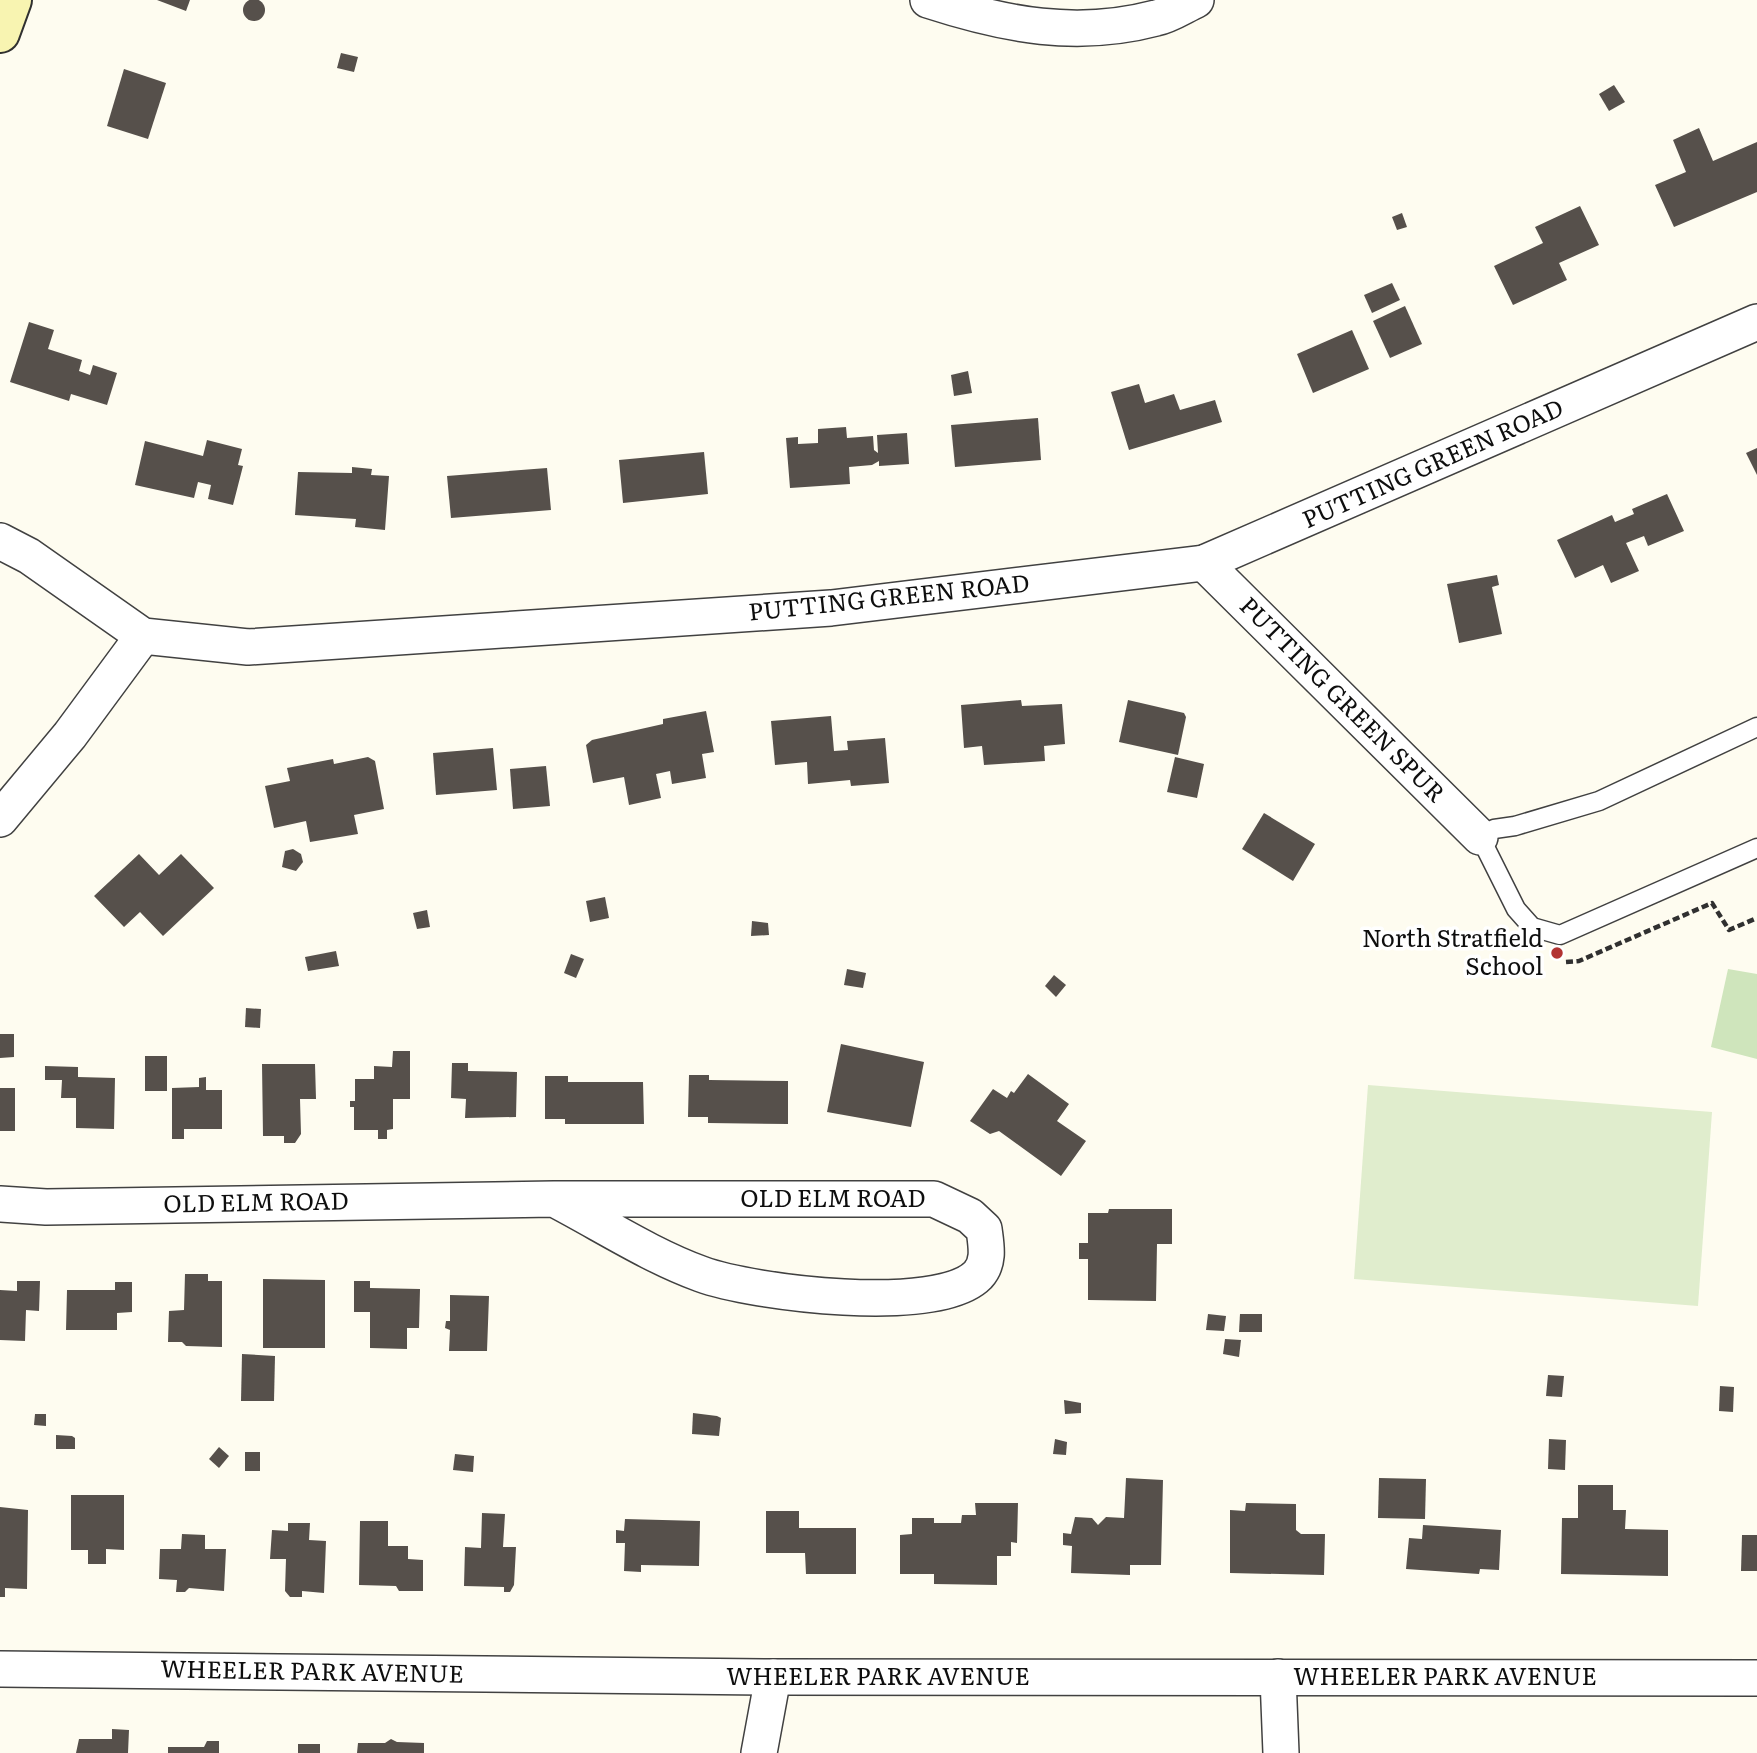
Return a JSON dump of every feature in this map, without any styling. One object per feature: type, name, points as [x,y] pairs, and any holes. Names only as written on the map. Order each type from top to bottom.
[{"type":"main road","points":[[0,33],[12,0]]},
{"type":"street","points":[[928,0],[987,19],[1067,31],[1158,18],[1196,0]]},
{"type":"street","name":"PUTTING GREEN ROAD","points":[[0,541],[29,556],[143,636],[248,647],[804,610],[1205,564],[1757,322]]},
{"type":"street","name":"PUTTING GREEN SPUR","points":[[1205,564],[1480,837]]},
{"type":"street","points":[[0,818],[70,734],[143,636]]},
{"type":"street","name":"OLD ELM ROAD","points":[[0,1204],[46,1207],[554,1199],[934,1199],[971,1216],[984,1229],[987,1257],[979,1274],[963,1285],[944,1290],[915,1295],[823,1297],[727,1282],[701,1274],[554,1199]]},
{"type":"street","name":"WHEELER PARK AVENUE","points":[[0,1668],[774,1677],[1757,1678]]},
{"type":"street","points":[[759,1753],[774,1677]]},
{"type":"street","points":[[1278,1677],[1281,1753]]},
{"type":"lane","points":[[1757,727],[1600,801],[1515,826],[1494,829],[1480,837],[1516,909],[1532,927],[1560,935],[1757,848]]},
{"type":"green space","points":[[1728,969],[1757,974],[1757,1059],[1711,1047]]},
{"type":"green space","points":[[1368,1085],[1712,1112],[1698,1306],[1354,1279]]},
{"type":"building","points":[[250,-1],[258,-1],[265,6],[265,14],[258,21],[250,21],[243,14],[243,6]]},
{"type":"building","points":[[157,0],[190,0],[186,11]]},
{"type":"building","points":[[341,53],[358,57],[354,72],[337,68]]},
{"type":"building","points":[[124,69],[166,83],[148,139],[107,126]]},
{"type":"building","points":[[1614,85],[1625,102],[1609,111],[1599,94]]},
{"type":"building","points":[[1699,128],[1713,161],[1757,142],[1757,192],[1674,227],[1655,185],[1686,172],[1673,140]]},
{"type":"building","points":[[1580,206],[1599,245],[1559,263],[1567,280],[1513,305],[1494,266],[1543,243],[1535,227]]},
{"type":"building","points":[[1402,213],[1407,227],[1397,230],[1392,217]]},
{"type":"building","points":[[1392,283],[1400,300],[1372,313],[1364,295]]},
{"type":"building","points":[[1405,306],[1422,344],[1390,358],[1373,321]]},
{"type":"building","points":[[29,322],[54,330],[48,349],[82,360],[79,371],[90,375],[93,365],[117,373],[107,405],[71,394],[69,401],[10,382]]},
{"type":"building","points":[[1352,330],[1369,369],[1313,393],[1297,354]]},
{"type":"building","points":[[968,371],[972,393],[954,396],[951,375]]},
{"type":"building","points":[[1139,384],[1145,403],[1174,394],[1180,410],[1215,400],[1222,422],[1129,450],[1111,392]]},
{"type":"building","points":[[1038,418],[1041,460],[955,467],[951,425]]},
{"type":"building","points":[[846,427],[847,438],[873,436],[874,450],[878,453],[877,435],[907,433],[909,464],[879,466],[879,461],[872,465],[849,467],[850,484],[790,488],[786,438],[798,437],[798,444],[818,443],[818,429]]},
{"type":"building","points":[[207,440],[242,449],[238,465],[243,466],[233,505],[208,499],[211,485],[198,482],[194,498],[135,485],[145,441],[203,456]]},
{"type":"building","points":[[1757,448],[1757,475],[1746,453]]},
{"type":"building","points":[[704,452],[708,494],[623,503],[619,460]]},
{"type":"building","points":[[352,467],[372,469],[371,475],[389,476],[385,530],[355,527],[356,519],[295,515],[298,472],[352,473]]},
{"type":"building","points":[[547,468],[551,510],[451,518],[447,476]]},
{"type":"building","points":[[1667,494],[1684,531],[1648,546],[1644,536],[1626,543],[1639,571],[1611,583],[1603,565],[1575,578],[1557,540],[1612,515],[1615,522],[1634,514],[1632,509]]},
{"type":"building","points":[[1497,575],[1499,585],[1492,587],[1502,634],[1459,643],[1447,584]]},
{"type":"building","points":[[1021,700],[1022,706],[1062,704],[1065,744],[1044,746],[1045,761],[984,765],[982,746],[964,748],[961,705]]},
{"type":"building","points":[[1128,700],[1184,713],[1186,717],[1178,755],[1119,742]]},
{"type":"building","points":[[706,711],[714,752],[702,754],[706,778],[672,784],[670,771],[656,774],[661,798],[629,805],[624,777],[593,783],[586,745],[592,740],[663,724],[663,719]]},
{"type":"building","points":[[831,716],[834,751],[848,750],[847,741],[885,738],[889,783],[851,786],[850,780],[808,784],[807,762],[775,765],[771,721]]},
{"type":"building","points":[[493,748],[497,790],[436,795],[433,753]]},
{"type":"building","points":[[368,757],[375,761],[384,809],[354,815],[358,834],[310,842],[306,821],[274,828],[265,786],[290,781],[287,768],[333,759],[334,764]]},
{"type":"building","points":[[1175,757],[1204,764],[1197,798],[1167,792]]},
{"type":"building","points":[[546,766],[550,806],[513,809],[510,769]]},
{"type":"building","points":[[1264,813],[1315,844],[1293,881],[1242,849]]},
{"type":"building","points":[[293,849],[301,854],[303,862],[296,871],[282,867],[285,851]]},
{"type":"building","points":[[139,854],[159,875],[181,854],[214,888],[163,936],[140,912],[124,927],[94,896]]},
{"type":"building","points":[[605,897],[609,918],[590,922],[586,901]]},
{"type":"building","points":[[427,910],[430,927],[417,929],[413,913]]},
{"type":"building","points":[[752,921],[768,923],[769,935],[751,936]]},
{"type":"building","points":[[336,951],[339,966],[308,971],[305,957]]},
{"type":"building","points":[[571,954],[584,959],[576,978],[564,973]]},
{"type":"building","points":[[847,969],[866,973],[863,988],[844,985]]},
{"type":"building","points":[[1054,975],[1066,985],[1056,997],[1045,986]]},
{"type":"building","points":[[246,1008],[261,1009],[260,1028],[245,1027]]},
{"type":"building","points":[[0,1034],[14,1034],[14,1057],[0,1058]]},
{"type":"building","points":[[841,1044],[924,1062],[911,1127],[827,1112]]},
{"type":"building","points":[[393,1051],[410,1051],[410,1099],[393,1099],[393,1129],[387,1130],[387,1139],[378,1139],[378,1130],[354,1130],[354,1107],[350,1107],[350,1101],[355,1101],[355,1079],[374,1079],[374,1066],[392,1067]]},
{"type":"building","points":[[145,1056],[167,1056],[167,1091],[145,1091]]},
{"type":"building","points":[[452,1063],[468,1063],[468,1071],[517,1072],[516,1117],[465,1118],[466,1099],[451,1098]]},
{"type":"building","points":[[262,1064],[315,1064],[316,1099],[300,1099],[301,1134],[295,1143],[284,1143],[284,1136],[263,1136]]},
{"type":"building","points":[[45,1066],[78,1067],[78,1077],[115,1078],[114,1129],[76,1128],[76,1098],[61,1098],[62,1080],[45,1080]]},
{"type":"building","points":[[1028,1074],[1069,1104],[1057,1121],[1086,1141],[1061,1176],[999,1131],[990,1134],[970,1121],[993,1089],[1007,1098]]},
{"type":"building","points":[[689,1075],[709,1075],[709,1080],[788,1081],[788,1124],[708,1123],[708,1117],[688,1117]]},
{"type":"building","points":[[545,1076],[568,1076],[568,1082],[643,1082],[644,1124],[565,1124],[565,1119],[545,1119]]},
{"type":"building","points":[[206,1077],[206,1090],[222,1090],[222,1129],[184,1129],[184,1139],[172,1139],[172,1088],[199,1087],[199,1078]]},
{"type":"building","points":[[0,1088],[15,1088],[15,1131],[0,1131]]},
{"type":"building","points":[[1109,1209],[1172,1209],[1172,1244],[1157,1244],[1156,1301],[1088,1300],[1088,1259],[1079,1259],[1079,1243],[1088,1243],[1088,1213],[1108,1213]]},
{"type":"building","points":[[185,1274],[208,1274],[208,1281],[222,1281],[222,1347],[186,1346],[182,1342],[168,1342],[169,1311],[184,1310]]},
{"type":"building","points":[[263,1279],[325,1280],[325,1348],[263,1348]]},
{"type":"building","points":[[17,1281],[40,1281],[39,1311],[26,1310],[25,1341],[0,1340],[0,1290],[17,1291]]},
{"type":"building","points":[[354,1281],[370,1281],[370,1288],[420,1289],[419,1328],[407,1328],[407,1349],[370,1348],[370,1312],[354,1312]]},
{"type":"building","points":[[115,1282],[132,1282],[132,1312],[117,1313],[117,1330],[66,1330],[67,1290],[115,1290]]},
{"type":"building","points":[[450,1295],[489,1296],[487,1351],[449,1351],[450,1330],[445,1328],[446,1321],[450,1321]]},
{"type":"building","points":[[1208,1314],[1226,1316],[1224,1331],[1206,1330]]},
{"type":"building","points":[[1240,1314],[1262,1314],[1262,1332],[1239,1332]]},
{"type":"building","points":[[1225,1339],[1241,1340],[1239,1357],[1223,1354]]},
{"type":"building","points":[[242,1354],[275,1356],[274,1401],[241,1401]]},
{"type":"building","points":[[1548,1375],[1564,1376],[1562,1397],[1546,1396]]},
{"type":"building","points":[[1720,1386],[1734,1387],[1733,1412],[1719,1411]]},
{"type":"building","points":[[1064,1400],[1081,1403],[1081,1413],[1065,1414]]},
{"type":"building","points":[[693,1413],[721,1418],[719,1436],[692,1434]]},
{"type":"building","points":[[35,1414],[46,1414],[46,1426],[34,1425]]},
{"type":"building","points":[[56,1435],[75,1438],[75,1449],[56,1449]]},
{"type":"building","points":[[1055,1439],[1067,1442],[1066,1455],[1053,1454]]},
{"type":"building","points":[[1549,1439],[1566,1440],[1565,1470],[1548,1469]]},
{"type":"building","points":[[219,1447],[229,1456],[219,1468],[209,1459]]},
{"type":"building","points":[[245,1452],[260,1452],[260,1471],[245,1471]]},
{"type":"building","points":[[455,1454],[474,1456],[473,1472],[453,1470]]},
{"type":"building","points":[[1126,1478],[1163,1480],[1161,1565],[1130,1565],[1130,1575],[1071,1573],[1072,1546],[1063,1545],[1063,1533],[1071,1534],[1075,1517],[1092,1518],[1098,1525],[1106,1517],[1124,1518]]},
{"type":"building","points":[[1379,1478],[1426,1479],[1425,1519],[1378,1518]]},
{"type":"building","points":[[1578,1485],[1613,1485],[1613,1510],[1626,1510],[1625,1529],[1668,1530],[1668,1576],[1561,1574],[1562,1518],[1578,1518]]},
{"type":"building","points":[[71,1495],[124,1495],[124,1550],[106,1549],[106,1564],[88,1564],[88,1550],[71,1550]]},
{"type":"building","points":[[975,1503],[1018,1503],[1017,1543],[1011,1542],[1011,1556],[997,1556],[997,1585],[934,1584],[934,1574],[900,1574],[900,1535],[912,1534],[912,1518],[934,1518],[934,1523],[961,1523],[962,1515],[976,1515]]},
{"type":"building","points":[[1246,1503],[1296,1504],[1296,1530],[1301,1534],[1325,1534],[1324,1575],[1230,1573],[1230,1510],[1245,1511]]},
{"type":"building","points":[[0,1507],[28,1510],[27,1589],[5,1588],[5,1597],[0,1597]]},
{"type":"building","points":[[766,1511],[799,1511],[799,1528],[856,1528],[856,1574],[806,1574],[805,1553],[766,1553]]},
{"type":"building","points":[[482,1513],[505,1514],[503,1547],[516,1547],[514,1585],[510,1592],[504,1592],[504,1587],[464,1586],[465,1547],[481,1548]]},
{"type":"building","points":[[625,1519],[700,1521],[699,1566],[641,1565],[641,1572],[624,1571],[625,1543],[616,1543],[616,1530],[624,1531]]},
{"type":"building","points":[[360,1521],[388,1521],[388,1546],[408,1546],[408,1559],[423,1560],[423,1591],[399,1591],[396,1586],[359,1585]]},
{"type":"building","points":[[288,1523],[310,1523],[309,1540],[326,1541],[324,1593],[302,1591],[302,1597],[290,1597],[285,1591],[286,1559],[270,1559],[272,1530],[288,1531]]},
{"type":"building","points":[[1423,1525],[1501,1530],[1499,1570],[1480,1569],[1479,1574],[1406,1569],[1409,1538],[1422,1539]]},
{"type":"building","points":[[182,1534],[205,1535],[205,1549],[226,1549],[224,1591],[189,1588],[185,1592],[176,1592],[177,1580],[159,1579],[160,1549],[181,1549]]},
{"type":"building","points":[[1742,1535],[1757,1535],[1757,1571],[1741,1571]]},
{"type":"building","points":[[112,1729],[129,1730],[128,1753],[76,1753],[79,1739],[112,1739]]},
{"type":"building","points":[[391,1739],[397,1742],[424,1743],[424,1753],[357,1753],[358,1743],[385,1743]]},
{"type":"building","points":[[207,1741],[219,1741],[219,1753],[168,1753],[168,1747],[204,1747]]},
{"type":"building","points":[[298,1744],[320,1744],[320,1753],[298,1753]]},
{"type":"place","name":"North Stratfield School","points":[[1557,953]]}]
